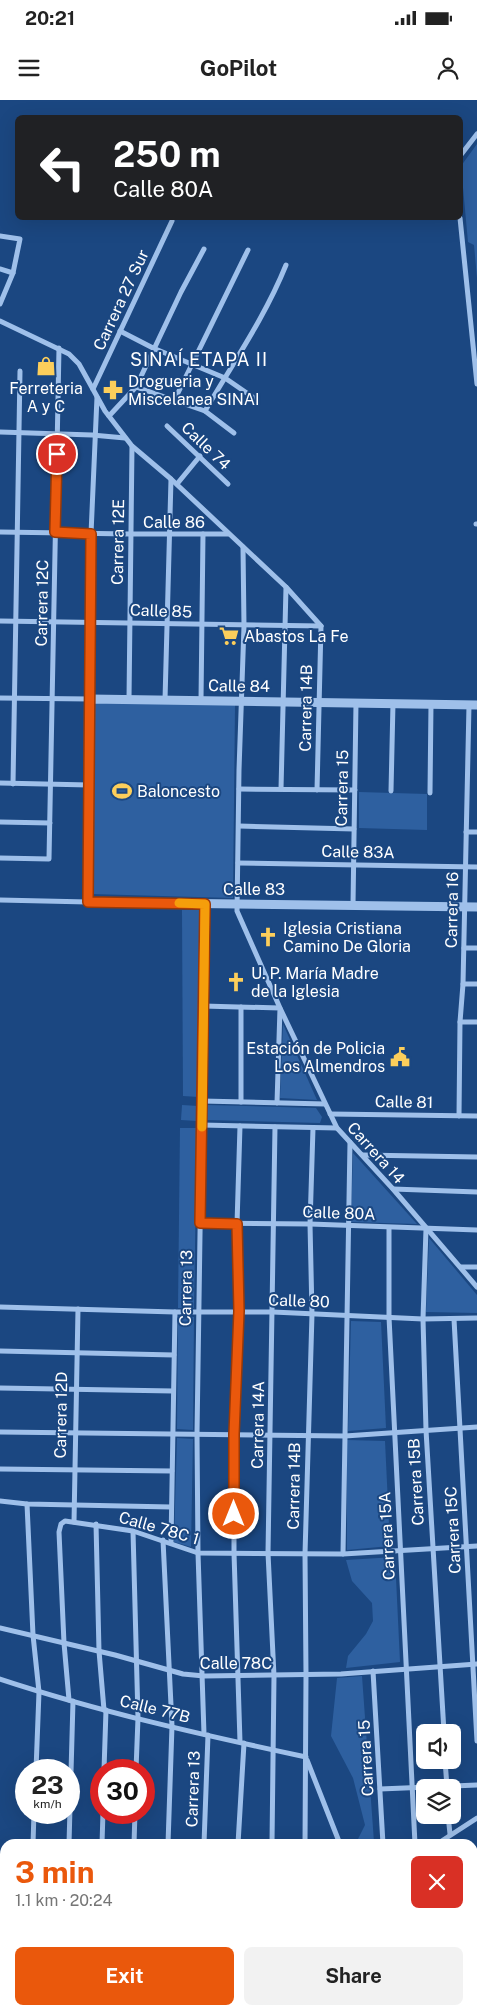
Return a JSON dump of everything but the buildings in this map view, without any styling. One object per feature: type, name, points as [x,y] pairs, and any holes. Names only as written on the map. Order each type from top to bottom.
[{"type":"street","points":[[463,152],[477,134]]},
{"type":"street","points":[[460,220],[477,384]]},
{"type":"street","name":"Carrera 27 Sur","points":[[93,389],[172,221]]},
{"type":"street","points":[[0,236],[20,239],[13,272],[0,304]]},
{"type":"street","points":[[109,416],[136,387],[204,250]]},
{"type":"street","points":[[174,400],[248,250]]},
{"type":"street","points":[[205,411],[251,336],[286,265]]},
{"type":"street","points":[[0,269],[13,272]]},
{"type":"street","points":[[0,321],[69,354],[78,364],[109,416],[132,446],[177,484],[286,587],[321,626]]},
{"type":"street","points":[[120,331],[154,348],[225,378],[254,398]]},
{"type":"street","name":"Carrera 12C","points":[[0,858],[49,859],[59,348]]},
{"type":"street","points":[[13,784],[20,371]]},
{"type":"street","points":[[136,387],[205,411],[234,433]]},
{"type":"street","points":[[88,902],[91,534],[97,396]]},
{"type":"street","name":"Calle 74","points":[[167,426],[228,484]]},
{"type":"street","points":[[0,432],[95,435],[125,438]]},
{"type":"street","name":"Carrera 12E","points":[[129,699],[132,446]]},
{"type":"street","points":[[177,484],[200,456]]},
{"type":"street","points":[[165,700],[168,534],[171,479]]},
{"type":"street","name":"Calle 86","points":[[0,532],[228,534]]},
{"type":"street","points":[[201,700],[203,534]]},
{"type":"street","name":"Carrera 14","points":[[243,547],[244,626],[237,911],[280,1008],[337,1128],[477,1287]]},
{"type":"street","points":[[281,789],[286,587]]},
{"type":"street","name":"Calle 85","points":[[0,621],[321,626]]},
{"type":"street","name":"Carrera 14B","points":[[317,790],[321,626]]},
{"type":"street","name":"Calle 84","points":[[0,698],[241,700],[473,705]]},
{"type":"street","name":"Carrera 15","points":[[353,905],[356,702]]},
{"type":"street","points":[[391,792],[393,703]]},
{"type":"street","points":[[430,793],[431,704]]},
{"type":"street","name":"Carrera 16","points":[[459,1116],[466,832],[473,705]]},
{"type":"street","points":[[0,783],[89,785]]},
{"type":"street","points":[[239,789],[355,790]]},
{"type":"street","points":[[0,822],[50,823]]},
{"type":"street","points":[[238,826],[354,829]]},
{"type":"street","points":[[466,832],[477,832]]},
{"type":"street","name":"Calle 83A","points":[[238,863],[477,867]]},
{"type":"street","name":"Calle 83","points":[[0,900],[477,907]]},
{"type":"street","name":"Carrera 13","points":[[204,1839],[206,1735],[198,1553],[197,1434],[205,904]]},
{"type":"street","points":[[464,948],[477,948]]},
{"type":"street","points":[[463,984],[477,984]]},
{"type":"street","points":[[203,1006],[280,1008],[277,1103]]},
{"type":"street","points":[[241,1007],[241,1102]]},
{"type":"street","points":[[460,1022],[477,1022]]},
{"type":"street","points":[[202,1101],[325,1104]]},
{"type":"street","name":"Calle 81","points":[[330,1114],[477,1116]]},
{"type":"street","points":[[202,1125],[337,1128]]},
{"type":"street","points":[[238,1839],[242,1742],[234,1553],[234,1434],[239,1311],[237,1224],[240,1126]]},
{"type":"street","name":"Carrera 14A","points":[[272,1839],[274,1676],[268,1553],[275,1127]]},
{"type":"street","name":"Carrera 14B","points":[[305,1839],[305,1554],[312,1314],[310,1224],[313,1128]]},
{"type":"street","points":[[343,1554],[350,1142]]},
{"type":"street","points":[[362,1155],[477,1157]]},
{"type":"street","points":[[393,1190],[477,1192]]},
{"type":"street","name":"Calle 80A","points":[[200,1223],[310,1224],[477,1230]]},
{"type":"street","name":"Carrera 15A","points":[[388,1228],[389,1317],[394,1432],[415,1839]]},
{"type":"street","name":"Carrera 15B","points":[[426,1229],[423,1319],[426,1430],[444,1724]]},
{"type":"street","points":[[460,1267],[477,1268]]},
{"type":"street","name":"Calle 80","points":[[0,1307],[174,1312],[239,1311],[423,1319],[477,1318]]},
{"type":"street","name":"Carrera 12D","points":[[74,1522],[78,1309]]},
{"type":"street","name":"Carrera 13","points":[[171,1543],[174,1312]]},
{"type":"street","name":"Carrera 15C","points":[[454,1319],[466,1546],[475,1665],[477,1741]]},
{"type":"street","points":[[0,1351],[174,1355]]},
{"type":"street","points":[[0,1388],[174,1390]]},
{"type":"street","points":[[0,1432],[345,1436],[477,1428]]},
{"type":"street","points":[[0,1469],[172,1471]]},
{"type":"street","points":[[0,1501],[27,1504],[170,1507]]},
{"type":"street","points":[[27,1504],[32,1635],[39,1692],[36,1759]]},
{"type":"street","points":[[69,1839],[71,1701],[64,1643],[59,1532],[61,1524],[65,1521],[74,1522]]},
{"type":"street","name":"Calle 78C 1","points":[[74,1522],[133,1531],[198,1553],[343,1554],[477,1546]]},
{"type":"street","points":[[96,1524],[99,1651],[105,1710],[104,1759]]},
{"type":"street","points":[[133,1531],[138,1718],[136,1759]]},
{"type":"street","points":[[163,1540],[172,1726],[168,1839]]},
{"type":"street","name":"Calle 78C","points":[[0,1628],[135,1660],[183,1674],[204,1676],[238,1674],[306,1675],[475,1665]]},
{"type":"street","name":"Carrera 15","points":[[373,1672],[383,1839]]},
{"type":"street","name":"Calle 77B","points":[[0,1678],[39,1692],[105,1710],[306,1757]]},
{"type":"street","points":[[306,1757],[338,1839]]},
{"type":"street","points":[[461,1786],[477,1785]]},
{"type":"street","points":[[380,1789],[416,1788]]},
{"type":"street","points":[[444,1839],[477,1818]]},
{"type":"street","points":[[33,1839],[34,1824]]},
{"type":"street","points":[[102,1839],[103,1824]]},
{"type":"street","points":[[134,1839],[135,1824]]},
{"type":"street","points":[[449,1824],[450,1834]]},
{"type":"shaded area","points":[[477,144],[477,278],[474,245],[468,242],[463,188],[463,163]]},
{"type":"shaded area","points":[[95,702],[235,704],[233,898],[91,894]]},
{"type":"shaded area","points":[[359,792],[427,794],[427,830],[359,828]]},
{"type":"shaded area","points":[[182,910],[199,910],[199,1097],[183,1096]]},
{"type":"shaded area","points":[[283,1024],[317,1100],[280,1098]]},
{"type":"shaded area","points":[[182,1105],[198,1106],[197,1121],[181,1120]]},
{"type":"shaded area","points":[[207,1105],[316,1108],[322,1117],[320,1123],[206,1120]]},
{"type":"shaded area","points":[[180,1128],[197,1128],[194,1308],[178,1308]]},
{"type":"shaded area","points":[[353,1153],[417,1224],[351,1222]]},
{"type":"shaded area","points":[[429,1238],[477,1295],[477,1313],[426,1312]]},
{"type":"shaded area","points":[[178,1316],[194,1317],[193,1430],[177,1429]]},
{"type":"shaded area","points":[[351,1321],[381,1322],[386,1428],[348,1431]]},
{"type":"shaded area","points":[[177,1438],[193,1439],[191,1547],[174,1542]]},
{"type":"shaded area","points":[[347,1440],[385,1441],[390,1546],[347,1550]]},
{"type":"shaded area","points":[[395,1557],[400,1662],[346,1668],[348,1656],[366,1634],[373,1621],[372,1603],[352,1581],[346,1560]]},
{"type":"shaded area","points":[[362,1676],[374,1839],[358,1839],[365,1825],[353,1778],[331,1736],[337,1678]]},
{"type":"slow traffic","points":[[179,903],[205,904],[202,1127]]},
{"type":"place","name":"Ferreteria A y C","points":[[46,366]]},
{"type":"place","name":"Drogueria y Miscelanea SINAI","points":[[113,390]]},
{"type":"place","name":"Abastos La Fe","points":[[229,636]]},
{"type":"place","name":"Baloncesto","points":[[122,791]]},
{"type":"place","name":"Iglesia Cristiana Camino De Gloria","points":[[268,937]]},
{"type":"place","name":"U. P. María Madre de la Iglesia","points":[[236,982]]},
{"type":"place","name":"Estación de Policia Los Almendros","points":[[400,1057]]},
{"type":"district","name":"SINAÍ ETAPA II","points":[[199,359]]},
{"type":"route","points":[[57,454],[55,532],[91,534],[88,902],[205,904],[200,1223],[237,1224],[239,1311],[234,1434],[234,1514]]}]
